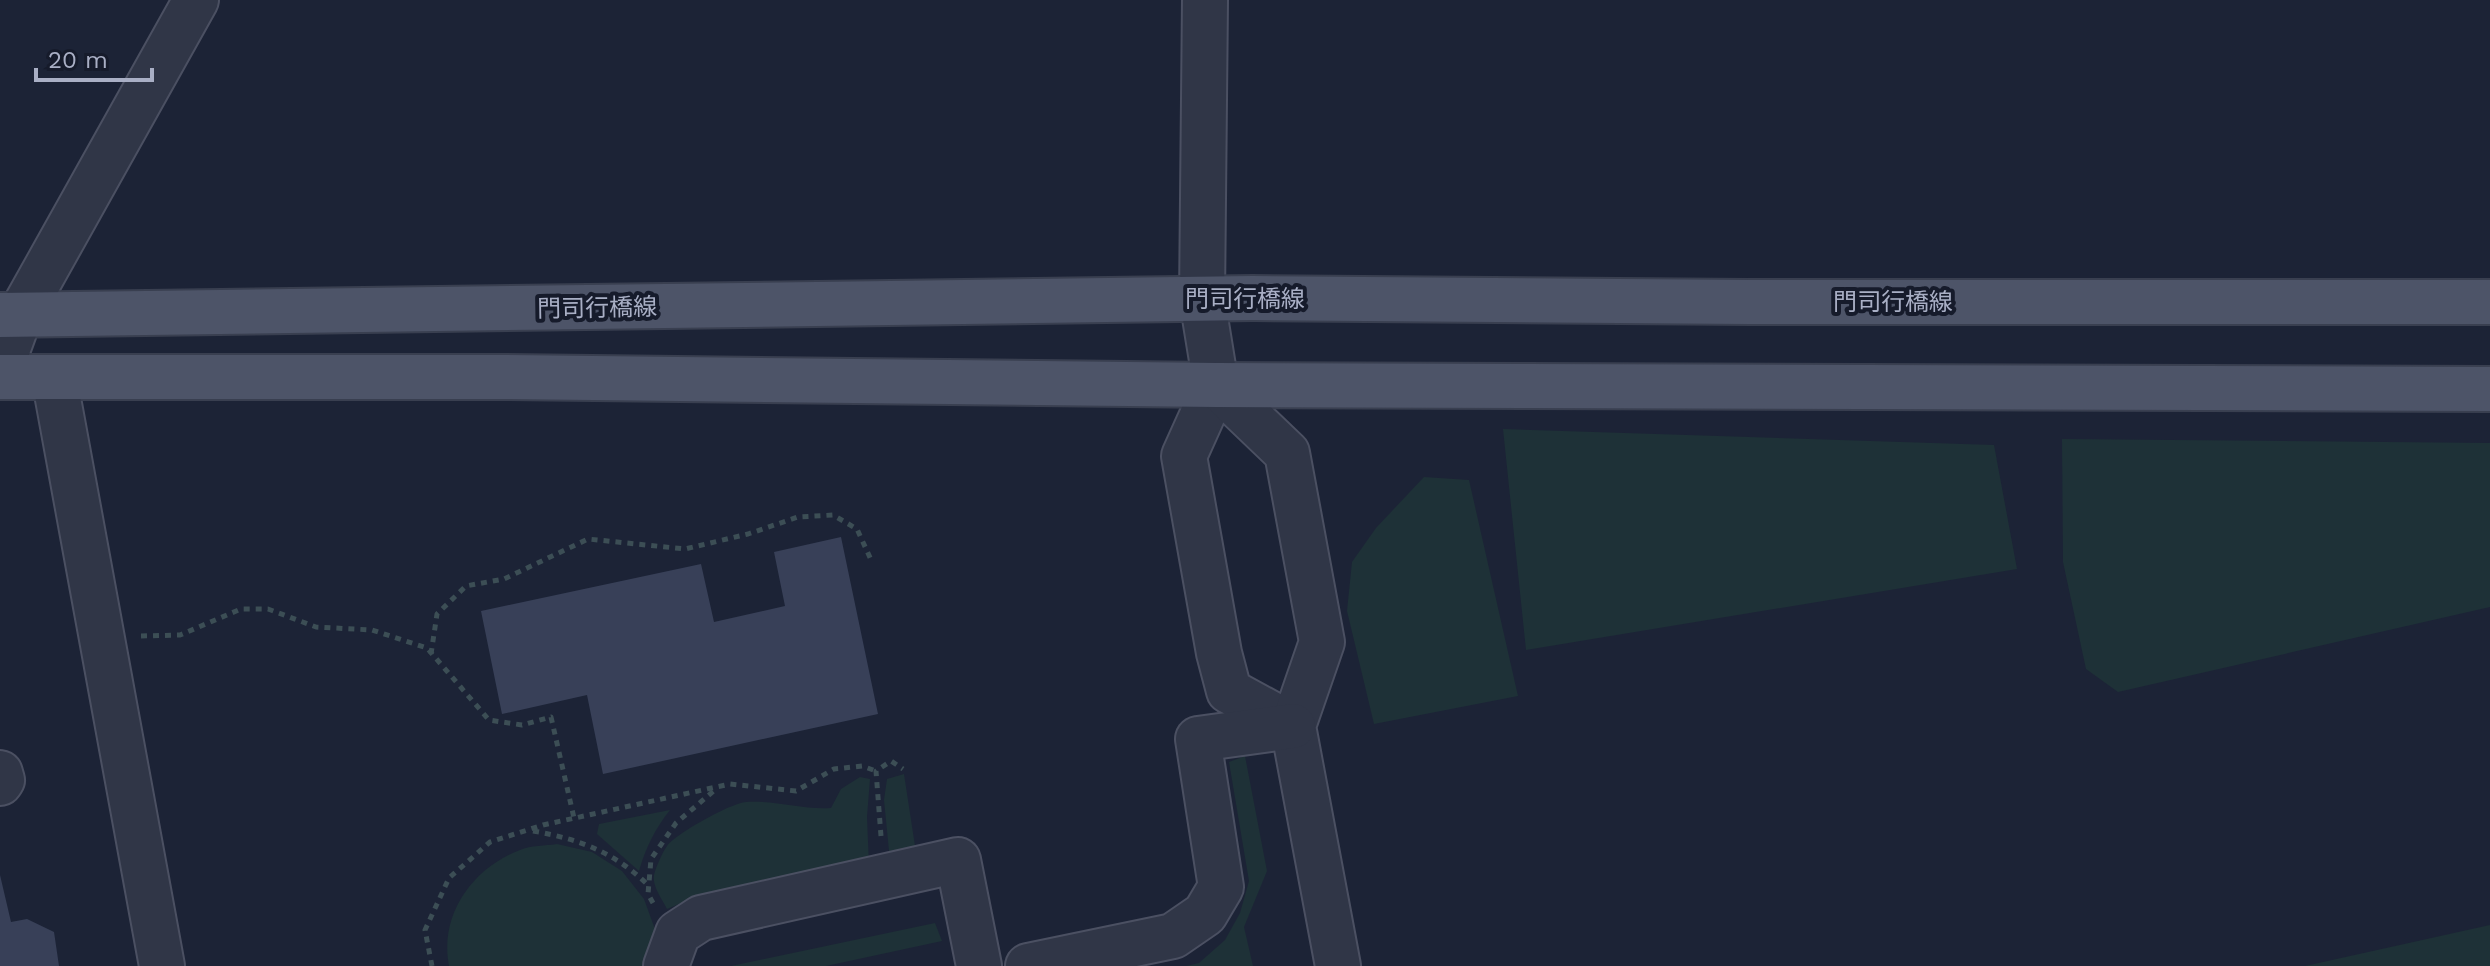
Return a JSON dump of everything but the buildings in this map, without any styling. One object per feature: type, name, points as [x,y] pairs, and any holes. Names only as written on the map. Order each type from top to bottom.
[{"type":"main road","name":"門司行橋線","points":[[10,315],[1202,299],[2490,302]]},
{"type":"main road","points":[[0,377],[501,377],[1216,385],[2490,389]]},
{"type":"street","points":[[0,370],[10,315],[196,0]]},
{"type":"street","points":[[1205,0],[1202,299],[1216,385],[1184,456],[1219,653],[1229,691],[1293,726]]},
{"type":"street","points":[[54,377],[162,966]]},
{"type":"street","points":[[1216,385],[1287,453],[1322,642],[1293,726],[1338,966]]},
{"type":"street","points":[[1028,966],[1173,936],[1205,914],[1221,887],[1198,739],[1293,726]]},
{"type":"street","points":[[0,773],[0,783]]},
{"type":"street","points":[[675,948],[701,918],[958,860],[979,966]]},
{"type":"path","points":[[431,654],[437,614],[466,586],[504,579],[588,539],[685,549],[748,534],[798,517],[833,515],[857,529],[872,562]]},
{"type":"path","points":[[102,638],[180,635],[241,609],[268,609],[316,627],[372,630],[427,648],[489,720],[522,725],[551,717],[574,818]]},
{"type":"path","points":[[876,771],[891,761],[903,769]]},
{"type":"path","points":[[432,966],[425,930],[449,878],[490,842],[574,818],[719,786],[730,784],[796,791],[834,769],[862,766],[876,771]]},
{"type":"path","points":[[876,771],[884,876]]},
{"type":"path","points":[[675,948],[663,917],[648,894],[651,859],[676,823],[719,786]]},
{"type":"path","points":[[529,830],[598,848],[629,867],[649,886]]},
{"type":"shaded area","points":[[1503,429],[1994,445],[2017,569],[1526,650]]},
{"type":"shaded area","points":[[2062,439],[2490,443],[2490,607],[2118,692],[2086,669],[2063,562]]},
{"type":"shaded area","points":[[1424,477],[1469,480],[1518,696],[1374,724],[1347,611],[1352,562],[1376,528]]},
{"type":"shaded area","points":[[1245,756],[1267,871],[1244,927],[1253,966],[1186,966],[1199,963],[1225,940],[1240,913],[1249,881],[1229,762]]},
{"type":"shaded area","points":[[904,774],[917,859],[890,861],[884,800],[887,779]]},
{"type":"shaded area","points":[[860,777],[870,779],[867,817],[869,865],[698,896],[667,909],[656,888],[654,875],[665,849],[681,834],[717,813],[746,802],[831,808],[841,789]]},
{"type":"shaded area","points":[[670,810],[652,839],[639,871],[597,834],[599,824]]},
{"type":"shaded area","points":[[557,844],[592,852],[622,871],[644,899],[656,932],[656,966],[449,966],[449,928],[463,895],[474,881],[488,868],[520,850]]},
{"type":"shaded area","points":[[935,923],[942,941],[826,966],[731,966]]},
{"type":"shaded area","points":[[2490,925],[2490,966],[2305,966]]}]
